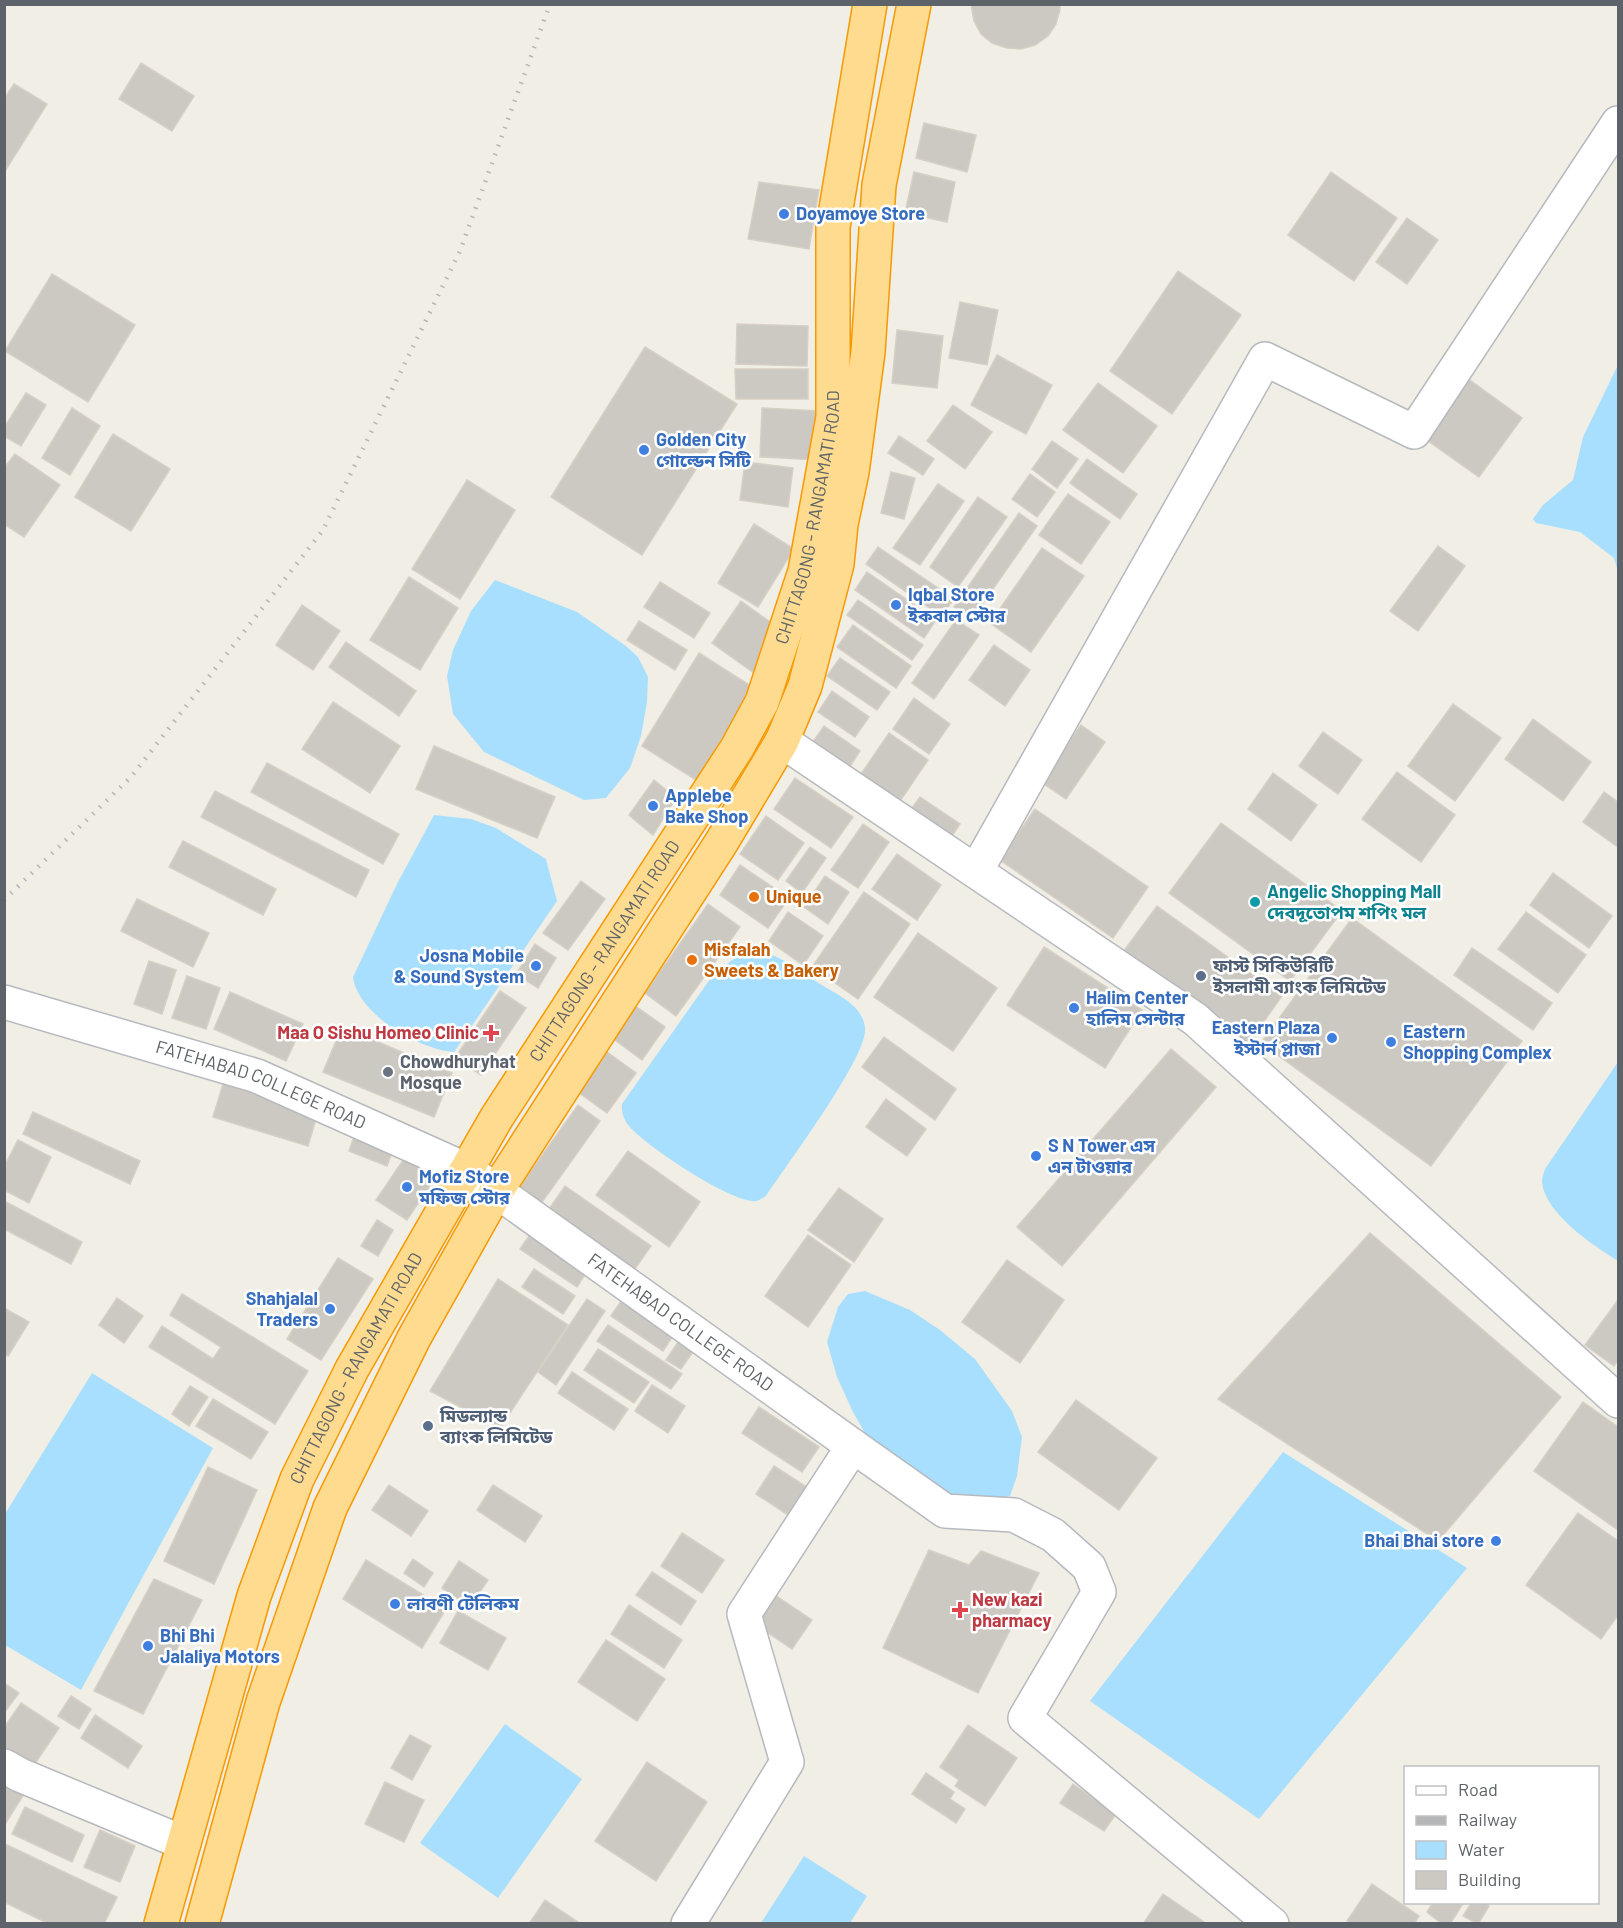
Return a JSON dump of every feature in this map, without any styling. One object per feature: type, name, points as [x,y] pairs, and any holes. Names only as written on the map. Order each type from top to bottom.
[{"type":"highway","name":"CHITTAGONG - RANGAMATI ROAD","points":[[161,1923],[254,1596],[297,1479],[351,1369],[497,1117],[737,748],[762,702],[805,571],[833,417],[833,227],[870,4]]},
{"type":"highway","name":"CHITTAGONG - RANGAMATI ROAD","points":[[202,1923],[263,1702],[330,1508],[414,1338],[497,1190],[721,843],[782,741],[805,686],[837,564],[841,524],[852,472],[868,352],[879,185],[914,4]]},
{"type":"street","points":[[976,871],[1265,359],[1414,432],[1618,123]]},
{"type":"street","points":[[782,741],[1195,1019],[1618,1401]]},
{"type":"street","name":"FATEHABAD COLLEGE ROAD","points":[[4,1002],[257,1076],[467,1170],[945,1511],[1014,1515],[1053,1535],[1089,1568],[1099,1592],[1025,1718],[1272,1923]]},
{"type":"street","points":[[688,1923],[787,1762],[744,1614],[853,1446]]},
{"type":"street","points":[[4,1766],[20,1775],[184,1844]]},
{"type":"water","points":[[1618,365],[1618,572],[1614,558],[1580,532],[1536,523],[1533,519],[1543,505],[1573,480],[1583,437]]},
{"type":"water","points":[[495,580],[577,612],[638,657],[648,677],[647,702],[641,736],[630,768],[606,798],[584,800],[484,752],[453,714],[447,676],[453,650],[471,611]]},
{"type":"water","points":[[434,815],[471,819],[496,828],[546,859],[557,901],[454,1052],[424,1045],[392,1028],[366,1004],[357,991],[353,977],[397,884]]},
{"type":"water","points":[[753,948],[786,962],[847,1000],[859,1012],[865,1028],[863,1042],[840,1085],[766,1196],[757,1201],[729,1194],[670,1159],[629,1126],[623,1116],[622,1107],[708,982],[717,972]]},
{"type":"water","points":[[1618,1062],[1618,1261],[1584,1238],[1561,1217],[1545,1194],[1542,1182],[1545,1169]]},
{"type":"water","points":[[865,1291],[910,1310],[940,1330],[975,1359],[1012,1411],[1022,1437],[1017,1476],[1010,1496],[970,1504],[938,1488],[870,1442],[837,1377],[827,1342],[838,1307],[848,1294]]},
{"type":"water","points":[[92,1373],[213,1448],[81,1690],[5,1645],[5,1514]]},
{"type":"water","points":[[1283,1452],[1467,1568],[1259,1819],[1090,1701]]},
{"type":"water","points":[[505,1724],[582,1779],[498,1898],[420,1843]]},
{"type":"water","points":[[804,1856],[867,1896],[850,1923],[761,1923]]},
{"type":"building","points":[[971,4],[1060,4],[1060,10],[1056,24],[1048,36],[1035,45],[1021,49],[1007,48],[992,43],[981,34],[974,21]]},
{"type":"building","points":[[141,63],[194,96],[172,131],[119,99]]},
{"type":"building","points":[[14,84],[47,104],[4,173],[4,99]]},
{"type":"building","points":[[924,123],[976,135],[967,172],[916,158]]},
{"type":"building","points":[[914,172],[955,182],[947,222],[905,213]]},
{"type":"building","points":[[1331,172],[1397,218],[1354,281],[1288,235]]},
{"type":"building","name":"Doyamoye Store","points":[[759,182],[819,190],[809,249],[748,239]]},
{"type":"building","points":[[1407,218],[1438,240],[1407,284],[1376,262]]},
{"type":"building","points":[[1178,271],[1241,315],[1172,414],[1110,371]]},
{"type":"building","points":[[52,274],[135,325],[88,402],[5,351]]},
{"type":"building","points":[[960,302],[998,310],[987,365],[949,358]]},
{"type":"building","points":[[737,324],[808,326],[807,366],[736,364]]},
{"type":"building","points":[[897,330],[943,336],[937,388],[892,383]]},
{"type":"building","name":"Golden City গোল্ডেন সিটি","points":[[645,347],[737,404],[642,555],[551,497]]},
{"type":"building","points":[[997,355],[1052,385],[1026,434],[971,405]]},
{"type":"building","points":[[735,369],[808,369],[808,399],[736,399]]},
{"type":"building","points":[[1467,378],[1522,418],[1479,477],[1424,438]]},
{"type":"building","points":[[1098,383],[1157,426],[1123,473],[1063,430]]},
{"type":"building","points":[[26,393],[46,405],[21,446],[4,436],[4,428]]},
{"type":"building","points":[[953,405],[992,432],[965,469],[927,441]]},
{"type":"building","points":[[72,408],[100,426],[70,475],[42,458]]},
{"type":"building","points":[[762,408],[820,411],[818,460],[760,457]]},
{"type":"building","points":[[113,434],[170,469],[131,531],[75,497]]},
{"type":"building","points":[[899,436],[934,459],[923,475],[888,453]]},
{"type":"building","points":[[1052,441],[1078,459],[1057,488],[1032,469]]},
{"type":"building","points":[[15,454],[60,485],[24,537],[4,524],[4,468]]},
{"type":"building","points":[[1087,459],[1137,494],[1120,519],[1070,483]]},
{"type":"building","points":[[745,462],[793,468],[788,507],[740,500]]},
{"type":"building","points":[[891,472],[915,478],[904,519],[881,513]]},
{"type":"building","points":[[1030,474],[1055,492],[1037,517],[1012,499]]},
{"type":"building","points":[[467,480],[515,510],[460,599],[412,569]]},
{"type":"building","points":[[938,484],[964,501],[920,565],[893,548]]},
{"type":"building","points":[[1068,494],[1110,522],[1081,564],[1039,535]]},
{"type":"building","points":[[978,497],[1007,517],[958,587],[930,567]]},
{"type":"building","points":[[1019,513],[1037,526],[972,619],[954,607]]},
{"type":"building","points":[[754,524],[794,549],[758,607],[718,583]]},
{"type":"building","points":[[1438,546],[1465,566],[1418,631],[1390,611]]},
{"type":"building","points":[[878,547],[954,599],[941,616],[866,564]]},
{"type":"building","points":[[1042,548],[1084,576],[1031,652],[990,623]]},
{"type":"building","name":"Iqbal Store ইকবাল স্টোর","points":[[867,572],[936,620],[924,638],[855,590]]},
{"type":"building","points":[[409,577],[458,608],[420,670],[370,640]]},
{"type":"building","points":[[660,582],[710,613],[694,638],[644,607]]},
{"type":"building","points":[[858,600],[923,645],[912,660],[847,615]]},
{"type":"building","points":[[741,601],[784,632],[754,673],[712,643]]},
{"type":"building","points":[[302,605],[340,631],[313,670],[276,645]]},
{"type":"building","points":[[956,620],[979,635],[934,699],[912,683]]},
{"type":"building","points":[[639,621],[687,650],[675,670],[627,640]]},
{"type":"building","points":[[853,625],[911,666],[896,688],[837,647]]},
{"type":"building","points":[[346,642],[416,691],[399,716],[329,667]]},
{"type":"building","points":[[994,645],[1030,670],[1005,706],[969,680]]},
{"type":"building","points":[[699,653],[754,688],[696,780],[642,746]]},
{"type":"building","points":[[840,658],[890,692],[877,710],[827,676]]},
{"type":"building","points":[[832,691],[869,717],[855,737],[818,712]]},
{"type":"building","points":[[914,698],[950,724],[929,754],[893,729]]},
{"type":"building","points":[[333,702],[400,746],[370,793],[302,749]]},
{"type":"building","points":[[1453,704],[1501,738],[1455,801],[1408,766]]},
{"type":"building","points":[[1533,719],[1591,762],[1563,801],[1505,759]]},
{"type":"building","points":[[1081,725],[1105,742],[1066,799],[1041,782]]},
{"type":"building","points":[[824,726],[860,751],[847,771],[810,746]]},
{"type":"building","points":[[1323,732],[1362,760],[1338,794],[1299,766]]},
{"type":"building","points":[[889,733],[928,760],[896,807],[857,780]]},
{"type":"building","points":[[434,746],[555,797],[537,838],[416,789]]},
{"type":"building","points":[[267,763],[399,834],[383,864],[251,792]]},
{"type":"building","points":[[1397,772],[1455,815],[1421,862],[1362,819]]},
{"type":"building","points":[[1273,773],[1317,805],[1291,841],[1248,809]]},
{"type":"building","points":[[795,778],[853,817],[831,848],[774,809]]},
{"type":"building","name":"Applebe Bake Shop","points":[[654,780],[676,798],[653,835],[629,815]]},
{"type":"building","points":[[215,791],[369,870],[356,897],[201,817]]},
{"type":"building","points":[[1604,792],[1618,802],[1618,847],[1583,822]]},
{"type":"building","points":[[920,797],[960,824],[950,839],[909,812]]},
{"type":"building","points":[[1035,809],[1148,887],[1113,938],[1000,860]]},
{"type":"building","points":[[766,816],[804,843],[778,880],[740,854]]},
{"type":"building","name":"Angelic Shopping Mall দেবদূতোপম শপিং মল","points":[[1221,823],[1342,911],[1290,981],[1169,893]]},
{"type":"building","points":[[863,824],[889,842],[858,888],[831,870]]},
{"type":"building","points":[[183,841],[276,889],[263,915],[169,867]]},
{"type":"building","points":[[810,847],[826,858],[802,893],[786,881]]},
{"type":"building","points":[[897,854],[941,885],[917,920],[872,889]]},
{"type":"building","name":"Unique","points":[[740,865],[789,898],[768,928],[720,895]]},
{"type":"building","points":[[1553,873],[1612,916],[1589,948],[1530,905]]},
{"type":"building","points":[[825,876],[849,892],[828,924],[804,907]]},
{"type":"building","points":[[581,881],[605,899],[568,950],[543,933]]},
{"type":"building","points":[[864,892],[910,924],[858,999],[812,967]]},
{"type":"building","points":[[137,899],[209,933],[193,967],[121,931]]},
{"type":"building","name":"Misfalah Sweets & Bakery","points":[[708,904],[740,927],[676,1016],[645,993]]},
{"type":"building","name":"ফাস্ট সিকিউরিটি ইসলামী ব্যাংক লিমিটেড","points":[[1157,906],[1282,996],[1246,1047],[1120,956]]},
{"type":"building","points":[[788,912],[823,936],[803,965],[769,941]]},
{"type":"building","points":[[1526,912],[1586,955],[1558,993],[1498,949]]},
{"type":"building","name":"Eastern Shopping Complex","points":[[1352,918],[1522,1041],[1431,1166],[1261,1043]]},
{"type":"building","points":[[918,933],[997,988],[953,1051],[874,997]]},
{"type":"building","name":"Josna Mobile & Sound System","points":[[535,944],[556,958],[538,988],[516,974]]},
{"type":"building","name":"Halim Center হালিম সেন্টার","points":[[1044,947],[1142,1010],[1105,1068],[1007,1005]]},
{"type":"building","points":[[1472,948],[1552,1003],[1533,1030],[1454,975]]},
{"type":"building","points":[[149,961],[176,970],[162,1014],[134,1004]]},
{"type":"building","points":[[187,976],[220,988],[206,1029],[172,1018]]},
{"type":"building","name":"Maa O Sishu Homeo Clinic","points":[[500,991],[526,1008],[481,1075],[455,1058]]},
{"type":"building","points":[[230,992],[303,1024],[286,1061],[214,1029]]},
{"type":"building","points":[[634,1005],[665,1027],[642,1060],[611,1037]]},
{"type":"building","name":"Chowdhuryhat Mosque","points":[[342,1027],[452,1073],[434,1117],[323,1072]]},
{"type":"building","points":[[884,1037],[956,1089],[935,1120],[862,1067]]},
{"type":"building","points":[[1171,1049],[1216,1087],[1062,1266],[1017,1227]]},
{"type":"building","points":[[607,1052],[636,1073],[607,1113],[578,1092]]},
{"type":"building","points":[[223,1084],[318,1112],[308,1146],[213,1117]]},
{"type":"building","points":[[886,1099],[926,1129],[907,1156],[866,1127]]},
{"type":"building","points":[[578,1105],[600,1121],[540,1205],[518,1189]]},
{"type":"building","points":[[33,1112],[140,1161],[130,1184],[23,1134]]},
{"type":"building","points":[[357,1128],[396,1142],[387,1166],[349,1151]]},
{"type":"building","points":[[18,1140],[51,1157],[29,1203],[4,1190],[4,1167]]},
{"type":"building","points":[[628,1151],[700,1202],[669,1247],[596,1195]]},
{"type":"building","name":"Mofiz Store মফিজ স্টোর","points":[[408,1153],[438,1174],[407,1220],[376,1200]]},
{"type":"building","points":[[565,1186],[651,1246],[632,1273],[547,1212]]},
{"type":"building","points":[[839,1188],[883,1219],[854,1262],[808,1230]]},
{"type":"building","points":[[4,1201],[82,1242],[71,1264],[4,1229]]},
{"type":"building","points":[[377,1220],[393,1230],[378,1256],[361,1246]]},
{"type":"building","points":[[1370,1233],[1561,1397],[1438,1541],[1218,1399]]},
{"type":"building","points":[[808,1235],[851,1265],[808,1327],[765,1296]]},
{"type":"building","points":[[529,1236],[586,1273],[577,1287],[520,1249]]},
{"type":"building","name":"Shahjalal Traders","points":[[338,1258],[373,1279],[321,1360],[287,1339]]},
{"type":"building","points":[[1007,1260],[1064,1300],[1020,1363],[962,1322]]},
{"type":"building","points":[[534,1269],[575,1296],[563,1314],[522,1287]]},
{"type":"building","points":[[498,1279],[568,1325],[500,1428],[430,1391]]},
{"type":"building","points":[[182,1294],[308,1371],[275,1424],[149,1347],[162,1326],[213,1359],[221,1347],[170,1315]]},
{"type":"building","points":[[117,1298],[143,1316],[124,1343],[99,1325]]},
{"type":"building","points":[[587,1299],[605,1311],[556,1385],[538,1372]]},
{"type":"building","points":[[1618,1300],[1618,1360],[1614,1366],[1585,1345]]},
{"type":"building","points":[[621,1301],[673,1336],[663,1351],[611,1316]]},
{"type":"building","points":[[4,1308],[29,1322],[8,1356],[4,1354]]},
{"type":"building","points":[[608,1325],[682,1374],[671,1389],[597,1341]]},
{"type":"building","points":[[680,1339],[695,1349],[681,1369],[666,1360]]},
{"type":"building","points":[[598,1349],[649,1382],[634,1403],[584,1370]]},
{"type":"building","points":[[572,1372],[628,1409],[614,1430],[558,1393]]},
{"type":"building","points":[[652,1385],[685,1406],[668,1433],[635,1411]]},
{"type":"building","points":[[190,1386],[208,1397],[189,1426],[172,1414]]},
{"type":"building","points":[[213,1399],[268,1432],[251,1459],[196,1426]]},
{"type":"building","points":[[1076,1400],[1157,1458],[1119,1510],[1038,1452]]},
{"type":"building","points":[[1583,1402],[1618,1427],[1618,1530],[1534,1471]]},
{"type":"building","points":[[759,1407],[819,1447],[802,1472],[742,1433]]},
{"type":"building","points":[[774,1466],[813,1491],[794,1519],[756,1494]]},
{"type":"building","points":[[208,1467],[257,1490],[214,1584],[164,1561]]},
{"type":"building","points":[[389,1485],[428,1511],[411,1536],[372,1510]]},
{"type":"building","points":[[493,1485],[542,1516],[525,1542],[477,1510]]},
{"type":"building","points":[[1578,1513],[1618,1541],[1618,1615],[1601,1639],[1526,1585]]},
{"type":"building","points":[[682,1533],[724,1560],[702,1593],[661,1566]]},
{"type":"building","name":"New kazi pharmacy","points":[[929,1550],[969,1565],[981,1551],[1039,1573],[978,1693],[883,1648]]},
{"type":"building","points":[[413,1559],[433,1573],[424,1587],[404,1573]]},
{"type":"building","name":"লাবণী টেলিকম","points":[[366,1560],[446,1609],[422,1648],[343,1599]]},
{"type":"building","points":[[459,1561],[488,1580],[470,1607],[442,1588]]},
{"type":"building","points":[[652,1572],[696,1601],[681,1625],[636,1595]]},
{"type":"building","name":"Bhi Bhi Jalaliya Motors","points":[[154,1579],[202,1600],[143,1714],[94,1691]]},
{"type":"building","points":[[775,1595],[812,1620],[792,1649],[755,1624]]},
{"type":"building","points":[[629,1605],[682,1640],[664,1668],[611,1634]]},
{"type":"building","points":[[458,1611],[506,1638],[488,1670],[440,1643]]},
{"type":"building","points":[[606,1640],[665,1679],[637,1721],[578,1682]]},
{"type":"building","points":[[4,1683],[19,1693],[4,1713]]},
{"type":"building","points":[[71,1696],[91,1709],[79,1729],[58,1716]]},
{"type":"building","points":[[21,1703],[59,1728],[30,1771],[4,1755],[4,1728]]},
{"type":"building","points":[[95,1715],[142,1746],[128,1768],[81,1738]]},
{"type":"building","points":[[968,1725],[1017,1758],[985,1806],[955,1786],[959,1780],[940,1767]]},
{"type":"building","points":[[410,1735],[431,1746],[412,1780],[391,1768]]},
{"type":"building","points":[[647,1762],[707,1802],[656,1881],[595,1841]]},
{"type":"building","points":[[926,1773],[954,1792],[950,1799],[965,1809],[956,1823],[912,1794]]},
{"type":"building","points":[[4,1782],[24,1794],[4,1826]]},
{"type":"building","points":[[385,1782],[424,1800],[404,1842],[365,1824]]},
{"type":"building","points":[[1073,1784],[1116,1814],[1104,1831],[1060,1803]]},
{"type":"building","points":[[25,1807],[84,1835],[72,1862],[12,1834]]},
{"type":"building","points":[[100,1830],[135,1846],[120,1882],[84,1867]]},
{"type":"building","points":[[5,1844],[117,1897],[104,1924],[49,1924],[4,1902]]},
{"type":"building","points":[[1372,1884],[1419,1916],[1414,1924],[1352,1924],[1347,1921]]},
{"type":"building","points":[[1163,1894],[1207,1924],[1143,1924]]},
{"type":"building","points":[[545,1900],[581,1924],[529,1924]]},
{"type":"building","points":[[1432,1904],[1463,1904],[1450,1924],[1442,1924],[1427,1912]]},
{"type":"building","points":[[1471,1904],[1489,1906],[1478,1924],[1463,1916]]},
{"type":"railway","points":[[4,900],[131,777],[323,530],[460,251],[550,4]]},
{"type":"place","name":"Doyamoye Store","points":[[784,214]]},
{"type":"place","name":"Golden City গোল্ডেন সিটি","points":[[644,450]]},
{"type":"place","name":"Iqbal Store ইকবাল স্টোর","points":[[896,605]]},
{"type":"place","name":"Applebe Bake Shop","points":[[653,806]]},
{"type":"place","name":"Unique","points":[[754,897]]},
{"type":"place","name":"Angelic Shopping Mall দেবদূতোপম শপিং মল","points":[[1255,902]]},
{"type":"place","name":"Misfalah Sweets & Bakery","points":[[692,960]]},
{"type":"place","name":"Josna Mobile & Sound System","points":[[536,966]]},
{"type":"place","name":"ফাস্ট সিকিউরিটি ইসলামী ব্যাংক লিমিটেড","points":[[1201,976]]},
{"type":"place","name":"Halim Center হালিম সেন্টার","points":[[1074,1008]]},
{"type":"place","name":"Maa O Sishu Homeo Clinic","points":[[491,1033]]},
{"type":"place","name":"Eastern Plaza ইস্টার্ন প্লাজা","points":[[1332,1038]]},
{"type":"place","name":"Eastern Shopping Complex","points":[[1391,1042]]},
{"type":"place","name":"Chowdhuryhat Mosque","points":[[388,1072]]},
{"type":"place","name":"S N Tower এস এন টাওয়ার","points":[[1036,1156]]},
{"type":"place","name":"Mofiz Store মফিজ স্টোর","points":[[407,1187]]},
{"type":"place","name":"Shahjalal Traders","points":[[330,1309]]},
{"type":"place","name":"মিডল্যান্ড ব্যাংক লিমিটেড","points":[[428,1426]]},
{"type":"place","name":"Bhai Bhai store","points":[[1496,1541]]},
{"type":"place","name":"লাবণী টেলিকম","points":[[395,1604]]},
{"type":"place","name":"New kazi pharmacy","points":[[960,1610]]},
{"type":"place","name":"Bhi Bhi Jalaliya Motors","points":[[148,1646]]}]
